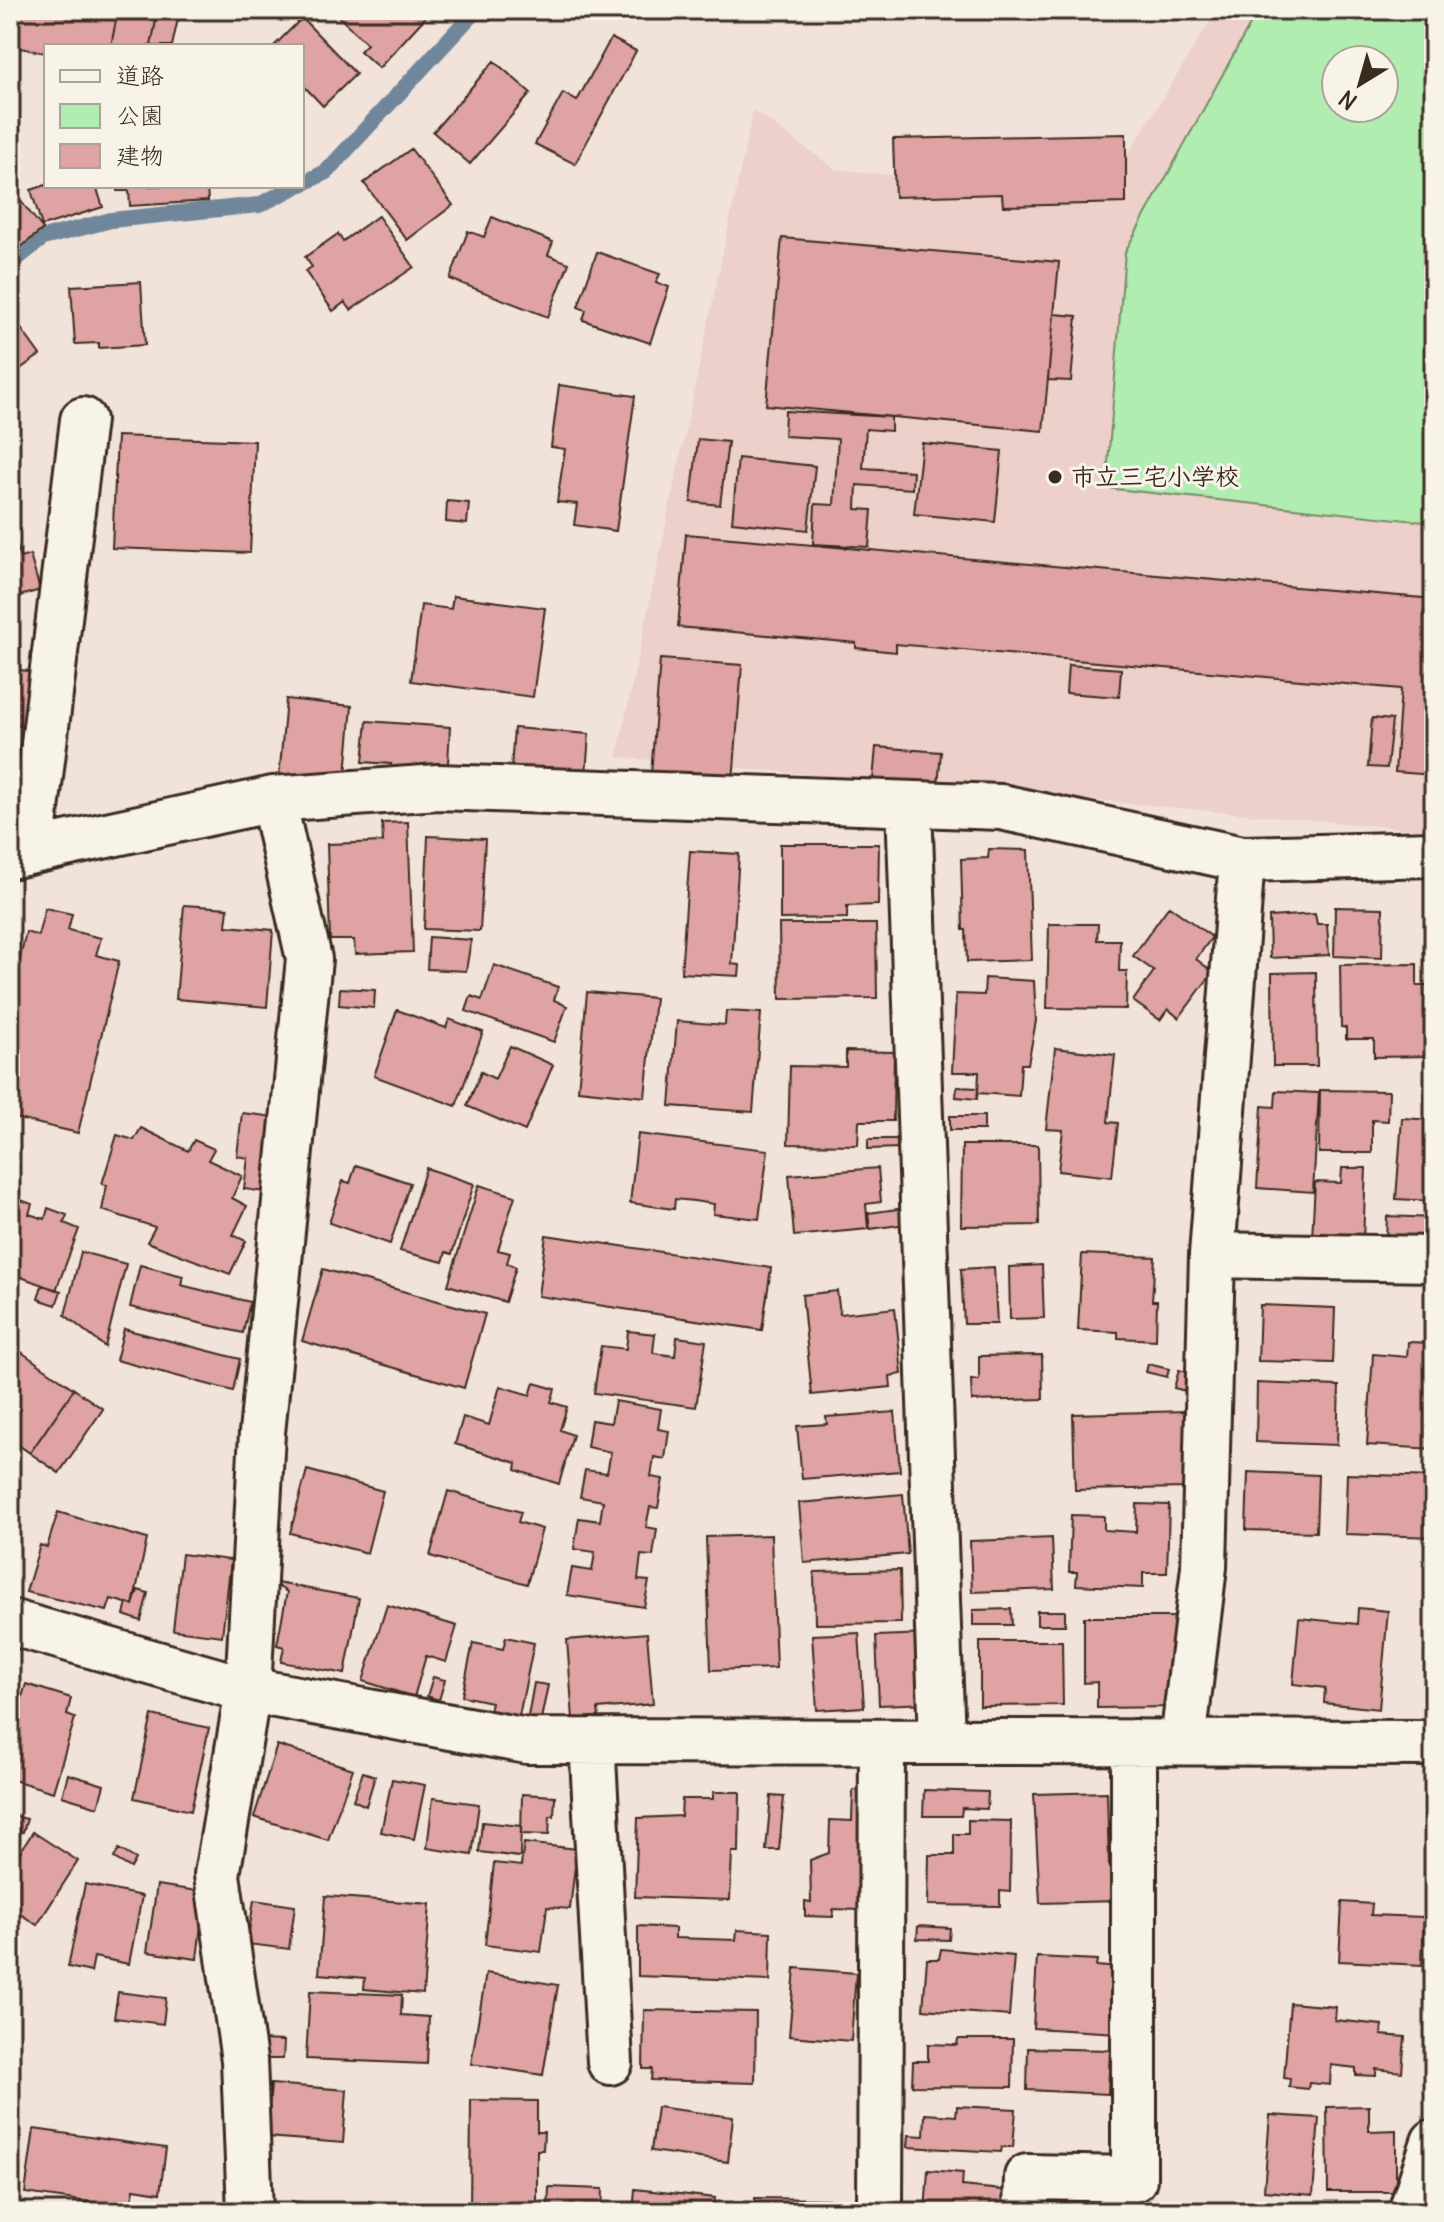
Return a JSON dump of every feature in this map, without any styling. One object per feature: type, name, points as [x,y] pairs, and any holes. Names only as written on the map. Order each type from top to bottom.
[{"type":"street","points":[[83,420],[20,853],[273,799],[438,787],[1001,807],[1242,859],[1434,854]]},
{"type":"street","points":[[250,2212],[244,2060],[217,1875],[248,1690],[262,1433],[309,959],[273,799]]},
{"type":"street","points":[[909,805],[942,1741]]},
{"type":"street","points":[[1183,1742],[1204,1567],[1212,1255],[1242,859]]},
{"type":"street","points":[[1212,1255],[1434,1259]]},
{"type":"street","points":[[10,1622],[248,1690],[527,1741],[1434,1743]]},
{"type":"street","points":[[592,1741],[610,2062]]},
{"type":"street","points":[[880,2212],[882,1742]]},
{"type":"street","points":[[1026,2212],[1027,2177],[1134,2179],[1134,1742]]},
{"type":"street","points":[[1411,2212],[1434,2142]]},
{"type":"shaded area","name":"市立三宅小学校","points":[[1217,10],[1434,10],[1434,831],[617,757],[753,110],[835,169],[1101,198]]},
{"type":"green space","points":[[1258,10],[1434,10],[1434,523],[1106,488],[1125,252]]},
{"type":"building","points":[[10,10],[118,10],[111,44],[44,44],[44,53],[10,46]]},
{"type":"building","points":[[118,10],[158,10],[151,44],[111,44]]},
{"type":"building","points":[[158,10],[180,10],[172,44],[151,44]]},
{"type":"building","points":[[332,10],[432,10],[379,68],[360,51],[367,44]]},
{"type":"building","points":[[302,18],[356,74],[323,106],[304,86],[304,44],[276,44]]},
{"type":"building","points":[[611,38],[636,51],[575,164],[535,144],[563,93],[577,101]]},
{"type":"building","points":[[494,61],[531,93],[470,164],[433,132]]},
{"type":"building","points":[[1126,134],[1126,203],[1003,206],[1002,194],[895,197],[893,139]]},
{"type":"building","points":[[411,149],[453,205],[407,240],[364,183]]},
{"type":"building","points":[[44,186],[97,188],[103,207],[42,226],[31,190]]},
{"type":"building","points":[[117,188],[207,188],[208,201],[130,206],[129,191],[117,191]]},
{"type":"building","points":[[20,200],[43,229],[10,256],[10,209]]},
{"type":"building","points":[[378,216],[414,267],[351,310],[345,302],[333,311],[305,271],[312,267],[305,257],[338,234],[343,241]]},
{"type":"building","points":[[492,217],[553,242],[548,255],[569,263],[548,317],[450,279],[468,231],[484,237]]},
{"type":"building","points":[[782,238],[1059,262],[1043,431],[766,405]]},
{"type":"building","points":[[597,252],[660,274],[656,282],[669,287],[650,343],[583,320],[586,310],[578,307]]},
{"type":"building","points":[[141,282],[145,345],[99,348],[99,343],[75,344],[71,286]]},
{"type":"building","points":[[1054,314],[1077,316],[1071,381],[1048,380]]},
{"type":"building","points":[[10,317],[40,355],[10,376]]},
{"type":"building","points":[[559,385],[635,396],[616,531],[574,525],[577,504],[557,502],[565,449],[551,447]]},
{"type":"building","points":[[785,411],[891,417],[891,431],[866,429],[863,468],[913,471],[912,489],[857,485],[856,509],[872,510],[869,547],[813,544],[815,504],[834,505],[838,439],[784,436]]},
{"type":"building","points":[[117,436],[255,441],[250,553],[112,548]]},
{"type":"building","points":[[698,439],[728,442],[720,505],[691,502]]},
{"type":"building","points":[[922,443],[1002,451],[995,522],[914,514]]},
{"type":"building","points":[[738,458],[815,466],[808,530],[732,522]]},
{"type":"building","points":[[447,501],[469,503],[467,524],[446,522]]},
{"type":"building","points":[[14,534],[20,558],[30,555],[40,590],[10,599],[10,535]]},
{"type":"building","points":[[686,534],[1434,599],[1434,775],[1395,772],[1401,689],[896,644],[896,652],[856,648],[856,643],[678,627]]},
{"type":"building","points":[[453,596],[545,608],[533,697],[411,681],[421,605],[451,609]]},
{"type":"building","points":[[660,659],[742,665],[733,782],[651,775]]},
{"type":"building","points":[[10,660],[20,661],[19,670],[29,671],[23,726],[10,725]]},
{"type":"building","points":[[1068,665],[1121,669],[1119,697],[1066,693]]},
{"type":"building","points":[[286,699],[352,706],[345,786],[279,779]]},
{"type":"building","points":[[1372,718],[1392,720],[1387,768],[1368,767]]},
{"type":"building","points":[[367,721],[450,727],[447,781],[389,777],[391,764],[363,762]]},
{"type":"building","points":[[514,728],[589,734],[585,788],[510,782]]},
{"type":"building","points":[[876,747],[941,752],[938,786],[873,780]]},
{"type":"building","points":[[408,822],[413,952],[355,954],[354,940],[330,940],[327,844],[383,842],[382,823]]},
{"type":"building","points":[[428,836],[485,839],[480,931],[424,929]]},
{"type":"building","points":[[780,844],[879,844],[878,905],[847,906],[847,918],[780,919]]},
{"type":"building","points":[[989,849],[1028,850],[1032,960],[967,962],[961,859],[988,858]]},
{"type":"building","points":[[690,851],[739,854],[732,964],[740,965],[739,976],[681,973]]},
{"type":"building","points":[[184,905],[228,908],[226,926],[273,930],[267,1007],[176,999]]},
{"type":"building","points":[[1169,906],[1212,937],[1196,959],[1213,972],[1179,1018],[1168,1009],[1160,1020],[1133,1001],[1154,971],[1133,956]]},
{"type":"building","points":[[1335,907],[1383,908],[1382,958],[1334,956]]},
{"type":"building","points":[[45,908],[72,914],[68,930],[101,938],[96,955],[119,961],[78,1133],[10,1117],[10,1001],[26,932],[38,936]]},
{"type":"building","points":[[1315,914],[1317,924],[1327,924],[1329,955],[1270,958],[1269,917]]},
{"type":"building","points":[[779,924],[876,924],[877,998],[780,999]]},
{"type":"building","points":[[1049,924],[1098,924],[1097,940],[1120,940],[1119,971],[1127,971],[1126,1009],[1047,1008]]},
{"type":"building","points":[[429,937],[471,940],[466,971],[427,969]]},
{"type":"building","points":[[1417,964],[1417,986],[1430,986],[1431,1056],[1374,1057],[1374,1039],[1346,1039],[1346,1028],[1341,1027],[1340,965]]},
{"type":"building","points":[[494,965],[558,987],[554,1000],[567,1006],[554,1042],[466,1011],[471,996],[482,1000]]},
{"type":"building","points":[[1316,972],[1317,1066],[1273,1066],[1272,973]]},
{"type":"building","points":[[985,978],[1034,981],[1036,1021],[1028,1064],[1021,1064],[1019,1096],[978,1093],[979,1072],[952,1072],[956,994],[984,995]]},
{"type":"building","points":[[340,988],[375,990],[374,1008],[339,1005]]},
{"type":"building","points":[[587,992],[655,998],[645,1097],[578,1090]]},
{"type":"building","points":[[397,1010],[446,1028],[449,1019],[483,1032],[456,1106],[374,1076]]},
{"type":"building","points":[[726,1011],[761,1013],[753,1112],[670,1106],[677,1021],[725,1025]]},
{"type":"building","points":[[510,1046],[553,1065],[525,1131],[467,1106],[481,1072],[495,1079]]},
{"type":"building","points":[[1055,1048],[1115,1055],[1108,1122],[1118,1123],[1112,1177],[1058,1171],[1063,1130],[1046,1129]]},
{"type":"building","points":[[846,1051],[894,1052],[893,1121],[859,1121],[858,1145],[788,1144],[790,1066],[846,1067]]},
{"type":"building","points":[[957,1087],[978,1088],[977,1099],[956,1097]]},
{"type":"building","points":[[1320,1090],[1389,1091],[1388,1121],[1372,1120],[1372,1153],[1319,1153]]},
{"type":"building","points":[[1276,1091],[1319,1093],[1313,1192],[1257,1188],[1262,1106],[1275,1107]]},
{"type":"building","points":[[242,1113],[283,1118],[273,1193],[244,1189],[248,1158],[237,1156]]},
{"type":"building","points":[[950,1116],[984,1116],[984,1130],[950,1130]]},
{"type":"building","points":[[1402,1118],[1434,1120],[1434,1201],[1396,1199]]},
{"type":"building","points":[[141,1128],[188,1151],[194,1140],[214,1149],[208,1160],[242,1176],[232,1198],[247,1206],[233,1235],[246,1241],[230,1274],[147,1242],[155,1227],[102,1210],[107,1185],[102,1184],[117,1135],[134,1140]]},
{"type":"building","points":[[638,1134],[768,1150],[759,1219],[713,1214],[714,1204],[694,1201],[675,1199],[674,1209],[630,1203]]},
{"type":"building","points":[[868,1139],[901,1139],[902,1148],[868,1149]]},
{"type":"building","points":[[962,1145],[1038,1145],[1039,1225],[961,1226]]},
{"type":"building","points":[[356,1165],[410,1183],[390,1244],[329,1223],[343,1181],[350,1183]]},
{"type":"building","points":[[426,1168],[474,1184],[452,1254],[446,1252],[443,1262],[400,1251]]},
{"type":"building","points":[[878,1168],[881,1202],[866,1204],[868,1229],[794,1236],[789,1175]]},
{"type":"building","points":[[1342,1168],[1366,1168],[1363,1241],[1312,1239],[1315,1182],[1341,1183]]},
{"type":"building","points":[[479,1185],[515,1196],[498,1250],[510,1253],[507,1263],[516,1267],[505,1302],[448,1285]]},
{"type":"building","points":[[10,1196],[32,1204],[29,1214],[45,1219],[48,1208],[67,1215],[64,1223],[79,1229],[56,1290],[13,1274],[10,1277]]},
{"type":"building","points":[[905,1208],[907,1224],[870,1229],[868,1213]]},
{"type":"building","points":[[1387,1216],[1434,1218],[1434,1243],[1386,1240]]},
{"type":"building","points":[[546,1235],[771,1268],[762,1330],[538,1296]]},
{"type":"building","points":[[81,1252],[126,1264],[105,1347],[65,1315]]},
{"type":"building","points":[[1082,1254],[1155,1257],[1152,1301],[1157,1301],[1156,1340],[1118,1338],[1118,1332],[1078,1330]]},
{"type":"building","points":[[140,1265],[183,1276],[181,1285],[250,1302],[243,1333],[130,1307]]},
{"type":"building","points":[[1042,1265],[1044,1318],[1010,1319],[1009,1267]]},
{"type":"building","points":[[994,1267],[997,1324],[964,1324],[961,1269]]},
{"type":"building","points":[[323,1269],[485,1314],[464,1388],[302,1341]]},
{"type":"building","points":[[42,1285],[61,1291],[56,1305],[38,1299]]},
{"type":"building","points":[[837,1291],[840,1314],[895,1308],[902,1374],[890,1376],[891,1387],[812,1395],[802,1295]]},
{"type":"building","points":[[1260,1305],[1335,1308],[1333,1363],[1258,1361]]},
{"type":"building","points":[[124,1329],[240,1359],[233,1391],[116,1360]]},
{"type":"building","points":[[628,1331],[655,1334],[653,1353],[675,1356],[677,1337],[706,1341],[696,1407],[594,1393],[601,1346],[626,1349]]},
{"type":"building","points":[[1408,1342],[1434,1343],[1434,1449],[1367,1445],[1373,1354],[1407,1357]]},
{"type":"building","points":[[10,1344],[74,1389],[30,1453],[10,1439]]},
{"type":"building","points":[[1042,1355],[1043,1399],[972,1401],[971,1380],[979,1380],[979,1356]]},
{"type":"building","points":[[1148,1364],[1169,1369],[1167,1377],[1146,1372]]},
{"type":"building","points":[[1179,1370],[1205,1378],[1201,1395],[1174,1388]]},
{"type":"building","points":[[534,1383],[555,1389],[551,1402],[567,1407],[560,1430],[573,1435],[559,1484],[516,1470],[517,1463],[455,1444],[463,1417],[489,1425],[500,1386],[530,1395]]},
{"type":"building","points":[[1257,1383],[1339,1386],[1337,1445],[1256,1442]]},
{"type":"building","points":[[74,1389],[103,1409],[59,1473],[30,1453]]},
{"type":"building","points":[[615,1401],[661,1409],[658,1429],[669,1431],[665,1459],[654,1457],[651,1477],[663,1479],[658,1508],[650,1507],[646,1527],[657,1529],[653,1556],[641,1555],[638,1580],[649,1581],[644,1607],[567,1595],[572,1568],[592,1571],[595,1552],[574,1549],[579,1518],[600,1521],[603,1501],[580,1497],[585,1470],[607,1473],[611,1452],[587,1447],[591,1420],[611,1423]]},
{"type":"building","points":[[1187,1411],[1189,1488],[1075,1490],[1073,1414]]},
{"type":"building","points":[[895,1412],[900,1471],[802,1479],[797,1426],[827,1424],[826,1417]]},
{"type":"building","points":[[307,1470],[383,1491],[367,1553],[290,1533]]},
{"type":"building","points":[[1248,1472],[1318,1475],[1316,1532],[1246,1530]]},
{"type":"building","points":[[1347,1474],[1434,1477],[1434,1537],[1345,1534]]},
{"type":"building","points":[[448,1491],[521,1512],[518,1522],[542,1529],[527,1584],[430,1556]]},
{"type":"building","points":[[903,1494],[908,1554],[804,1563],[799,1503]]},
{"type":"building","points":[[1137,1504],[1169,1505],[1167,1573],[1143,1573],[1143,1588],[1076,1585],[1077,1572],[1069,1572],[1071,1515],[1104,1516],[1104,1530],[1136,1532]]},
{"type":"building","points":[[58,1512],[147,1539],[133,1605],[111,1599],[107,1611],[26,1592],[40,1545],[47,1547]]},
{"type":"building","points":[[771,1535],[776,1668],[711,1670],[706,1537]]},
{"type":"building","points":[[1052,1538],[1054,1589],[972,1592],[970,1541]]},
{"type":"building","points":[[182,1554],[231,1560],[222,1636],[173,1630]]},
{"type":"building","points":[[900,1570],[901,1623],[815,1624],[814,1572]]},
{"type":"building","points":[[277,1583],[359,1598],[345,1674],[281,1662],[284,1647],[277,1645],[287,1592]]},
{"type":"building","points":[[138,1590],[148,1593],[141,1621],[124,1615],[127,1603],[133,1605]]},
{"type":"building","points":[[387,1605],[457,1626],[446,1662],[426,1656],[414,1697],[363,1681]]},
{"type":"building","points":[[1358,1608],[1388,1611],[1379,1709],[1324,1703],[1325,1688],[1293,1684],[1299,1618],[1357,1624]]},
{"type":"building","points":[[1011,1609],[1012,1625],[973,1625],[973,1610]]},
{"type":"building","points":[[1037,1611],[1065,1611],[1065,1625],[1037,1625]]},
{"type":"building","points":[[1084,1617],[1174,1617],[1175,1707],[1097,1708],[1097,1682],[1084,1683]]},
{"type":"building","points":[[647,1633],[653,1704],[598,1709],[599,1717],[573,1719],[567,1640]]},
{"type":"building","points":[[859,1633],[864,1707],[817,1710],[812,1635]]},
{"type":"building","points":[[927,1634],[930,1703],[879,1705],[876,1636]]},
{"type":"building","points":[[506,1637],[534,1643],[518,1721],[488,1715],[491,1702],[462,1696],[473,1643],[503,1649]]},
{"type":"building","points":[[980,1641],[1062,1641],[1063,1705],[980,1706]]},
{"type":"building","points":[[433,1677],[445,1680],[439,1700],[427,1696]]},
{"type":"building","points":[[534,1683],[548,1685],[540,1724],[527,1722]]},
{"type":"building","points":[[26,1684],[71,1698],[67,1715],[75,1718],[53,1792],[10,1779],[10,1704],[19,1707]]},
{"type":"building","points":[[152,1715],[209,1728],[191,1811],[134,1798]]},
{"type":"building","points":[[277,1745],[353,1769],[328,1840],[254,1817]]},
{"type":"building","points":[[363,1772],[375,1776],[366,1806],[353,1800]]},
{"type":"building","points":[[68,1774],[104,1785],[98,1807],[62,1796]]},
{"type":"building","points":[[392,1779],[425,1785],[414,1839],[381,1832]]},
{"type":"building","points":[[853,1790],[864,1791],[860,1910],[833,1909],[833,1917],[805,1916],[805,1901],[811,1902],[810,1860],[829,1853],[830,1820],[852,1821]]},
{"type":"building","points":[[924,1790],[988,1792],[987,1809],[962,1808],[961,1816],[923,1816]]},
{"type":"building","points":[[713,1792],[740,1792],[739,1852],[732,1852],[730,1900],[635,1897],[638,1818],[681,1816],[682,1799],[713,1799]]},
{"type":"building","points":[[1107,1792],[1109,1865],[1117,1865],[1118,1901],[1040,1903],[1034,1794]]},
{"type":"building","points":[[522,1794],[555,1796],[549,1835],[521,1834]]},
{"type":"building","points":[[771,1796],[784,1797],[779,1850],[766,1850]]},
{"type":"building","points":[[433,1798],[479,1804],[472,1855],[427,1848]]},
{"type":"building","points":[[10,1815],[27,1819],[23,1832],[10,1829]]},
{"type":"building","points":[[968,1820],[1011,1821],[1010,1892],[1000,1891],[1000,1906],[928,1905],[929,1855],[954,1855],[954,1834],[968,1834]]},
{"type":"building","points":[[482,1822],[521,1826],[520,1857],[479,1852]]},
{"type":"building","points":[[33,1832],[78,1861],[37,1925],[10,1907],[10,1868]]},
{"type":"building","points":[[524,1843],[577,1849],[570,1909],[547,1907],[541,1952],[485,1945],[494,1863],[521,1866]]},
{"type":"building","points":[[119,1849],[136,1859],[131,1868],[114,1858]]},
{"type":"building","points":[[85,1884],[142,1896],[129,1964],[94,1957],[91,1972],[68,1967]]},
{"type":"building","points":[[157,1885],[205,1892],[197,1959],[147,1952]]},
{"type":"building","points":[[325,1896],[430,1904],[423,1994],[364,1989],[365,1978],[319,1974]]},
{"type":"building","points":[[254,1900],[295,1906],[289,1949],[247,1944]]},
{"type":"building","points":[[1342,1902],[1372,1904],[1371,1915],[1424,1917],[1422,1965],[1339,1961]]},
{"type":"building","points":[[638,1926],[675,1928],[675,1938],[736,1940],[737,1930],[771,1932],[770,1981],[638,1976]]},
{"type":"building","points":[[918,1926],[950,1928],[949,1940],[917,1939]]},
{"type":"building","points":[[941,1949],[1014,1956],[1009,2016],[923,2009],[927,1959],[939,1959]]},
{"type":"building","points":[[1037,1957],[1097,1960],[1096,1966],[1121,1968],[1118,2033],[1033,2028]]},
{"type":"building","points":[[795,1968],[856,1973],[851,2041],[789,2036]]},
{"type":"building","points":[[486,1973],[558,1985],[543,2075],[471,2064]]},
{"type":"building","points":[[310,1991],[402,1995],[401,2015],[429,2017],[427,2064],[306,2059]]},
{"type":"building","points":[[118,1992],[166,1998],[163,2024],[114,2018]]},
{"type":"building","points":[[1290,2003],[1336,2007],[1335,2020],[1382,2025],[1381,2035],[1405,2037],[1402,2072],[1376,2069],[1376,2076],[1356,2075],[1356,2068],[1331,2065],[1330,2085],[1309,2083],[1308,2089],[1289,2087],[1290,2079],[1284,2078]]},
{"type":"building","points":[[644,2010],[756,2012],[755,2083],[651,2080],[652,2069],[643,2069]]},
{"type":"building","points":[[958,2039],[1013,2039],[1012,2087],[912,2086],[913,2061],[928,2061],[928,2044],[957,2045]]},
{"type":"building","points":[[260,2040],[284,2041],[283,2059],[260,2059]]},
{"type":"building","points":[[1028,2048],[1110,2050],[1108,2094],[1027,2090]]},
{"type":"building","points":[[271,2084],[347,2090],[343,2143],[267,2137]]},
{"type":"building","points":[[471,2100],[537,2101],[537,2132],[544,2132],[543,2150],[537,2150],[537,2212],[470,2212]]},
{"type":"building","points":[[957,2106],[1016,2109],[1013,2147],[1002,2147],[1001,2152],[908,2147],[909,2135],[924,2136],[925,2114],[956,2116]]},
{"type":"building","points":[[1369,2106],[1369,2131],[1396,2130],[1396,2192],[1328,2192],[1327,2107]]},
{"type":"building","points":[[657,2107],[733,2117],[728,2162],[651,2151]]},
{"type":"building","points":[[1270,2115],[1319,2118],[1313,2195],[1264,2191]]},
{"type":"building","points":[[34,2129],[166,2148],[160,2193],[134,2189],[131,2208],[25,2193]]},
{"type":"building","points":[[928,2170],[963,2173],[962,2186],[1012,2191],[1011,2212],[925,2212]]},
{"type":"building","points":[[549,2187],[603,2189],[602,2212],[548,2212]]},
{"type":"building","points":[[635,2189],[715,2198],[713,2212],[633,2212]]},
{"type":"building","points":[[755,2198],[829,2199],[829,2212],[755,2212]]},
{"type":"building","points":[[292,2201],[343,2212],[281,2212],[282,2207],[292,2208]]},
{"type":"building","points":[[369,2201],[424,2212],[367,2212]]},
{"type":"waterway","points":[[304,183],[326,172],[476,10]]},
{"type":"waterway","points":[[10,264],[43,238],[111,220],[259,205],[293,188]]},
{"type":"place","name":"市立三宅小学校","points":[[1055,477]]}]
